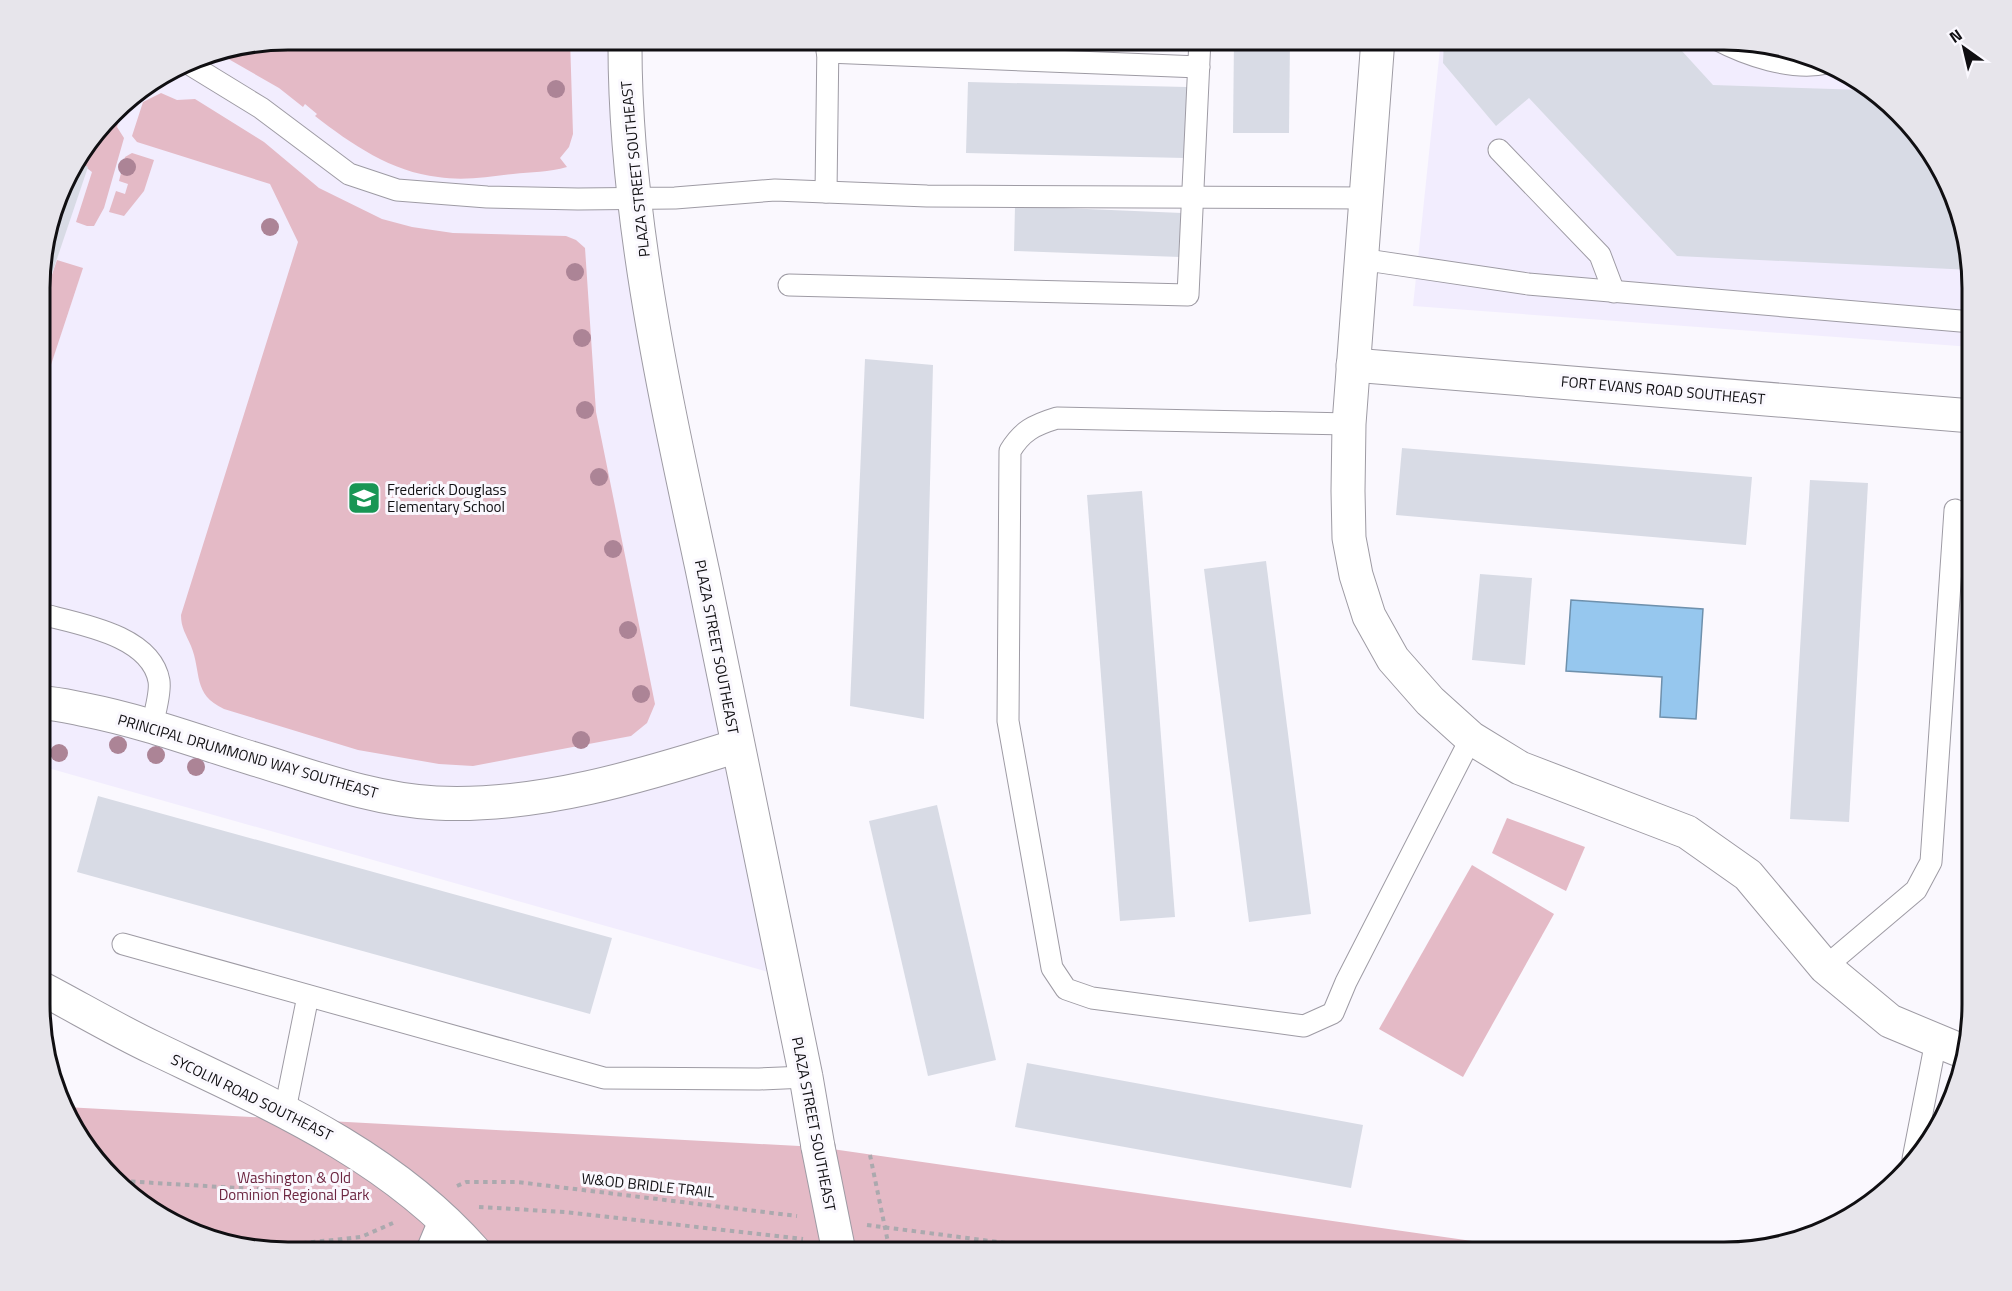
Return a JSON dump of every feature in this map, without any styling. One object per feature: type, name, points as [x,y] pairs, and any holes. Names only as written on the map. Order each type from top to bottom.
[{"type":"street","name":"PLAZA STREET SOUTHEAST","points":[[625,50],[624,79],[635,198],[664,392],[806,1077],[818,1147],[851,1242]]},
{"type":"street","points":[[1377,50],[1349,424],[1349,538],[1356,575],[1369,616],[1393,659],[1430,701],[1471,738],[1520,768],[1687,832],[1748,875],[1825,967],[1890,1021],[1951,1046]]},
{"type":"street","name":"FORT EVANS ROAD SOUTHEAST","points":[[1353,365],[1962,415]]},
{"type":"street","name":"PRINCIPAL DRUMMOND WAY SOUTHEAST","points":[[50,705],[152,726],[373,794],[435,803],[488,801],[555,793],[636,778],[737,746]]},
{"type":"street","name":"SYCOLIN ROAD SOUTHEAST","points":[[50,993],[151,1047],[285,1110],[339,1140],[431,1209],[465,1242]]},
{"type":"lane","points":[[826,192],[828,50]]},
{"type":"lane","points":[[899,50],[1199,67]]},
{"type":"lane","points":[[789,285],[1188,295],[1200,50]]},
{"type":"lane","points":[[1736,50],[1780,63],[1803,63]]},
{"type":"lane","points":[[196,68],[261,108],[349,174],[398,190],[487,197],[675,198],[775,190],[927,196],[1365,198]]},
{"type":"lane","points":[[1499,150],[1600,255],[1614,292]]},
{"type":"lane","points":[[1360,259],[1528,284],[1962,320]]},
{"type":"lane","points":[[1349,424],[1057,418],[1034,424],[1020,435],[1010,451],[1008,721],[1052,968],[1066,989],[1092,998],[1304,1026],[1334,1013],[1346,982],[1471,738]]},
{"type":"lane","points":[[1825,967],[1916,890],[1931,862],[1955,510]]},
{"type":"lane","points":[[50,616],[110,633],[143,650],[159,681],[152,726]]},
{"type":"lane","points":[[123,944],[604,1078],[806,1077]]},
{"type":"lane","points":[[285,1110],[308,996]]},
{"type":"lane","points":[[1920,1139],[1951,1046]]},
{"type":"lane","points":[[427,1242],[431,1209]]},
{"type":"path","points":[[870,1155],[888,1242]]},
{"type":"path","points":[[130,1182],[365,1196]]},
{"type":"path","name":"W&OD BRIDLE TRAIL","points":[[288,1242],[361,1237],[431,1209],[466,1182],[517,1182],[808,1217]]},
{"type":"path","points":[[476,1206],[566,1212],[808,1240]]},
{"type":"path","points":[[866,1225],[998,1242]]},
{"type":"shaded area","name":"Frederick Douglass Elementary School","points":[[272,50],[625,50],[625,79],[786,977],[50,769],[50,272],[54,241],[62,211],[74,182],[90,155],[119,119],[155,90],[182,74],[211,62],[241,54]]},
{"type":"shaded area","points":[[1440,50],[1740,50],[1771,54],[1801,62],[1843,81],[1893,119],[1922,155],[1938,182],[1950,211],[1958,241],[1962,272],[1962,346],[1413,306]]},
{"type":"green space","points":[[272,50],[570,50],[573,134],[569,147],[560,158],[567,167],[466,179],[421,174],[388,163],[343,137],[315,116],[317,114],[305,104],[303,107],[279,88],[226,58]]},
{"type":"green space","points":[[161,93],[177,100],[195,99],[264,142],[319,188],[382,219],[412,227],[453,233],[566,236],[576,240],[585,248],[596,412],[655,704],[647,723],[631,736],[473,766],[439,764],[358,750],[224,709],[207,697],[202,690],[181,615],[298,242],[270,184],[137,142],[132,136],[143,102]]},
{"type":"green space","points":[[119,119],[117,127],[124,138],[104,208],[94,226],[87,226],[76,222],[92,172],[83,165]]},
{"type":"green space","points":[[132,153],[154,160],[144,191],[124,216],[109,212],[116,191],[125,194],[128,184],[119,181],[125,157]]},
{"type":"green space","points":[[57,260],[83,268],[50,368],[50,288],[50,281]]},
{"type":"green space","points":[[1507,818],[1585,847],[1566,891],[1492,853]]},
{"type":"green space","points":[[1472,865],[1554,914],[1463,1077],[1379,1029]]},
{"type":"green space","name":"Washington & Old Dominion Regional Park","points":[[73,1107],[818,1147],[1479,1242],[272,1241],[241,1237],[211,1229],[182,1217],[155,1201],[119,1172],[90,1136]]},
{"type":"water","points":[[1571,600],[1703,609],[1696,719],[1660,717],[1662,677],[1566,671]]},
{"type":"building","points":[[1234,50],[1290,50],[1289,133],[1233,133]]},
{"type":"building","points":[[1444,50],[1681,50],[1713,85],[1857,90],[1893,119],[1931,169],[1950,211],[1958,241],[1962,270],[1677,256],[1529,98],[1496,126],[1443,63]]},
{"type":"building","points":[[968,82],[1187,87],[1185,158],[966,153]]},
{"type":"building","points":[[84,165],[88,167],[50,279],[54,241],[62,211],[81,169]]},
{"type":"building","points":[[1015,206],[1182,213],[1180,257],[1014,251]]},
{"type":"building","points":[[865,359],[933,365],[924,719],[850,706]]},
{"type":"building","points":[[1402,448],[1752,477],[1746,545],[1396,515]]},
{"type":"building","points":[[1810,480],[1868,483],[1849,822],[1790,819]]},
{"type":"building","points":[[1142,491],[1175,917],[1120,921],[1087,495]]},
{"type":"building","points":[[1266,561],[1311,914],[1249,922],[1204,569]]},
{"type":"building","points":[[1480,574],[1532,578],[1525,665],[1472,660]]},
{"type":"building","points":[[98,796],[612,938],[590,1014],[77,872]]},
{"type":"building","points":[[937,805],[996,1060],[928,1076],[869,821]]},
{"type":"building","points":[[1027,1063],[1363,1125],[1351,1188],[1015,1127]]},
{"type":"place","name":"Frederick Douglass Elementary School","points":[[364,498]]}]
